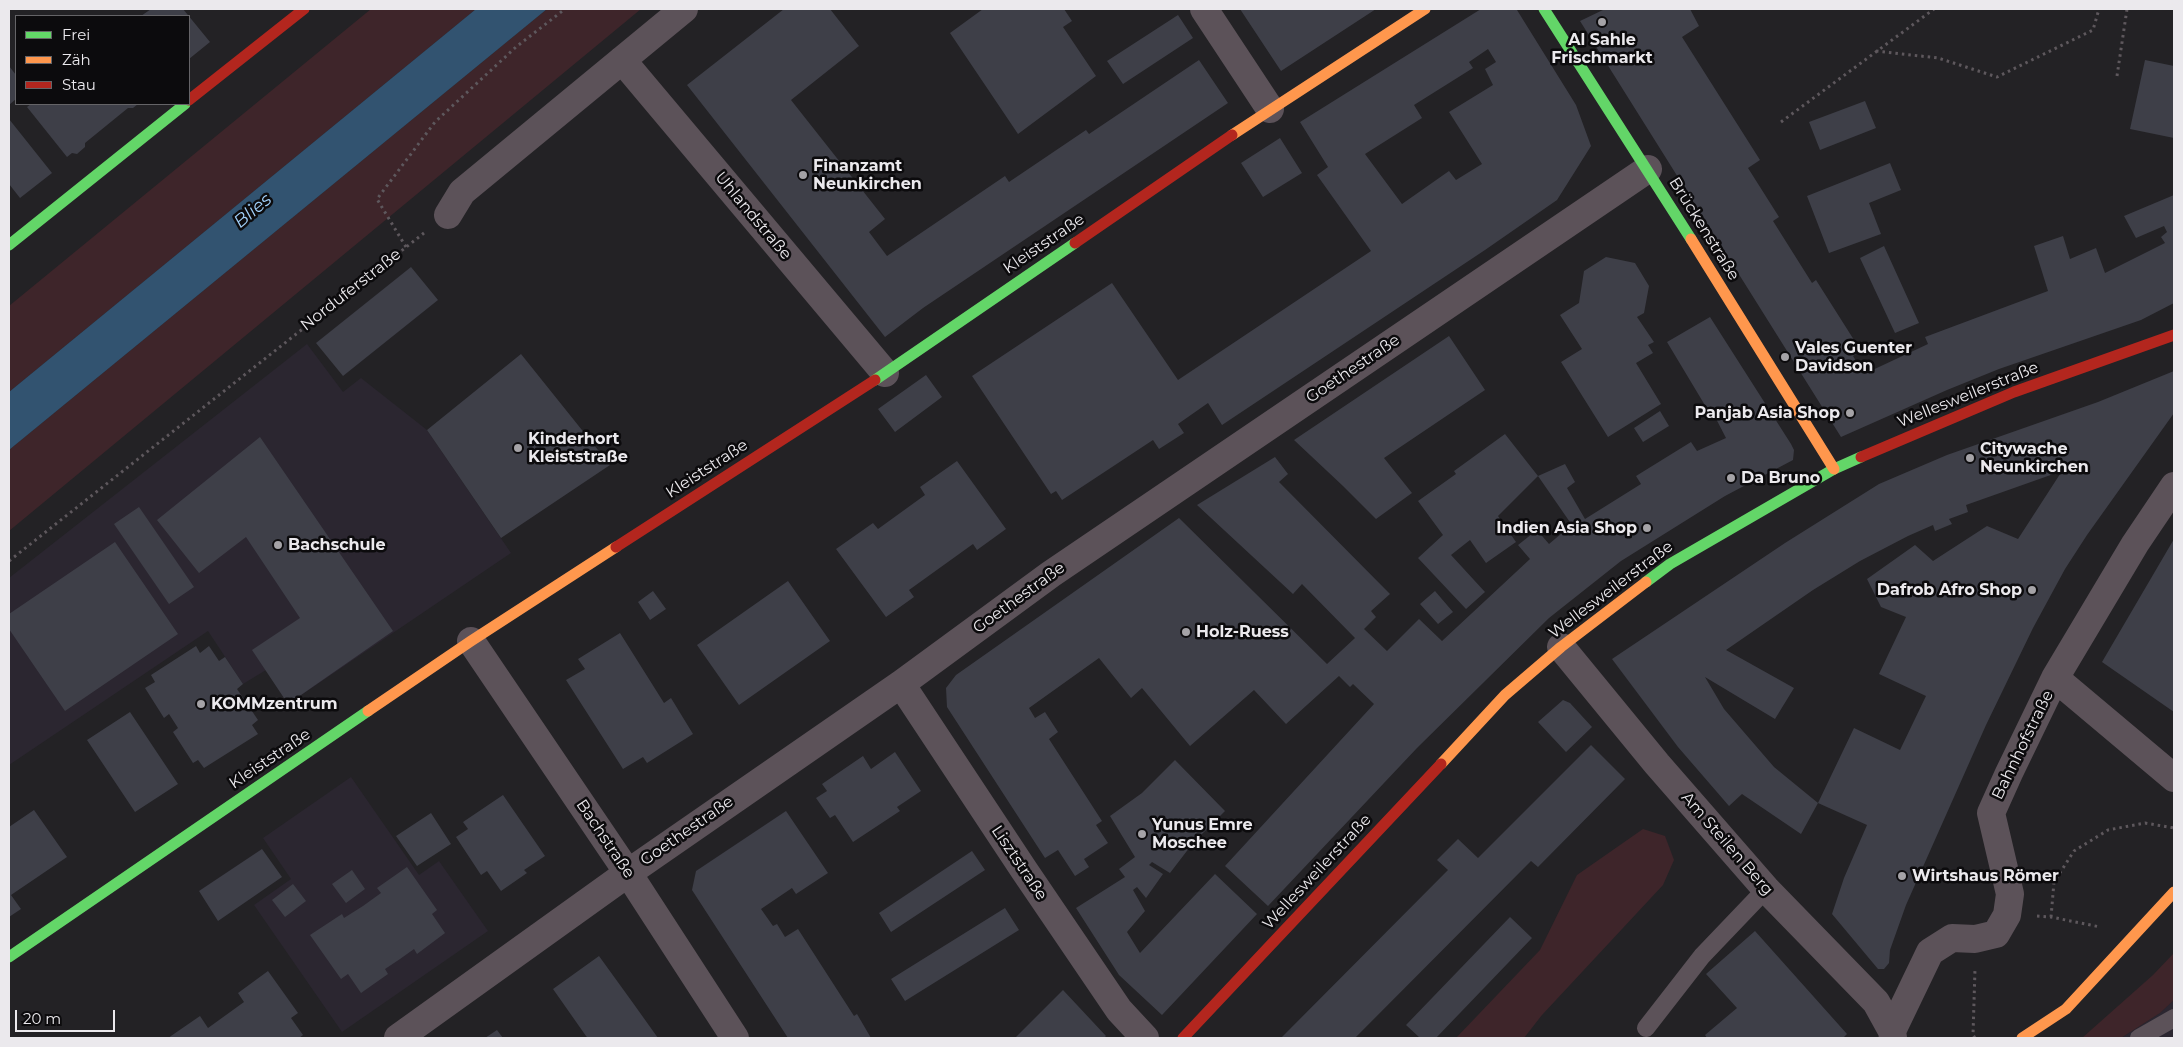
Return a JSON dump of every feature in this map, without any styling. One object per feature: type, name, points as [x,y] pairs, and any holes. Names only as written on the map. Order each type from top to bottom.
[{"type":"street","points":[[190,99],[304,9]]},
{"type":"street","points":[[448,215],[462,192],[684,9]]},
{"type":"street","points":[[1204,9],[1270,110]]},
{"type":"street","name":"Kleiststraße","points":[[9,957],[471,642],[884,373],[1270,110],[1424,9]]},
{"type":"street","name":"Brückenstraße","points":[[1544,9],[1648,169],[1834,469]]},
{"type":"street","name":"Uhlandstraße","points":[[622,60],[884,373]]},
{"type":"street","points":[[9,245],[183,105]]},
{"type":"street","name":"Goethestraße","points":[[398,1038],[628,873],[901,684],[1051,574],[1648,169]]},
{"type":"street","name":"Wellesweilerstraße","points":[[1183,1038],[1505,696],[1561,647],[1670,564],[1834,469],[2014,392],[2174,335]]},
{"type":"street","name":"Bahnhofstraße","points":[[2007,915],[2010,894],[1991,813],[2008,773],[2055,678],[2135,544],[2174,486]]},
{"type":"street","name":"Bachstraße","points":[[471,642],[628,873],[735,1038]]},
{"type":"street","name":"Am Steilen Berg","points":[[1561,647],[1657,764],[1766,889],[1876,1002],[1892,1035]]},
{"type":"street","points":[[2055,678],[2174,778]]},
{"type":"street","name":"Lisztstraße","points":[[901,684],[1118,1010],[1145,1038]]},
{"type":"street","points":[[2022,1038],[2066,1009],[2174,892]]},
{"type":"street","points":[[1892,1035],[1930,952],[1952,938],[1975,938],[1996,934],[2007,915]]},
{"type":"lane","points":[[1646,1028],[1702,956],[1766,889]]},
{"type":"lane","points":[[2139,1038],[2174,1018]]},
{"type":"path","points":[[406,247],[378,199],[435,122],[516,47],[564,9]]},
{"type":"path","points":[[1781,122],[1934,9]]},
{"type":"path","points":[[1876,51],[1938,58],[1997,77],[2093,30],[2100,9]]},
{"type":"path","points":[[2117,76],[2127,9]]},
{"type":"path","name":"Norduferstraße","points":[[9,562],[448,215]]},
{"type":"path","points":[[2051,917],[2054,882],[2074,851],[2108,830],[2144,823],[2174,828]]},
{"type":"path","points":[[2007,915],[2051,917],[2134,935]]},
{"type":"path","points":[[1975,938],[1975,1038]]},
{"type":"shaded area","points":[[371,9],[476,9],[9,392],[9,306]]},
{"type":"shaded area","points":[[547,9],[641,9],[9,531],[9,450]]},
{"type":"shaded area","name":"Bachschule","points":[[307,344],[343,392],[361,378],[427,430],[511,553],[288,704],[266,670],[243,684],[208,631],[9,765],[9,578]]},
{"type":"shaded area","points":[[351,777],[419,875],[439,861],[488,931],[342,1032],[254,905],[291,879],[263,838]]},
{"type":"shaded area","points":[[1643,829],[1665,836],[1674,860],[1663,885],[1542,1015],[1524,1038],[1456,1038],[1540,950],[1577,875]]},
{"type":"shaded area","points":[[2174,953],[2174,1000],[2160,1013],[2121,1038],[2082,1038],[2153,975]]},
{"type":"shaded area","points":[[2174,1000],[2174,1038],[2121,1038],[2160,1013]]},
{"type":"water","name":"Blies","points":[[476,9],[547,9],[9,450],[9,392]]},
{"type":"building","points":[[151,9],[183,9],[188,15],[142,15]]},
{"type":"building","points":[[784,9],[830,9],[859,46],[791,100],[885,219],[869,232],[887,256],[1005,176],[1009,182],[1086,130],[1089,134],[1199,60],[1228,103],[923,308],[885,337],[687,85]]},
{"type":"building","points":[[983,9],[1064,9],[1072,21],[1063,27],[1096,76],[1018,134],[950,33]]},
{"type":"building","points":[[1240,9],[1376,9],[1281,71]]},
{"type":"building","points":[[1481,9],[1517,10],[1576,105],[1591,146],[1557,200],[1222,425],[1208,403],[1178,424],[1184,433],[1159,449],[1153,440],[1062,500],[1056,491],[1051,494],[972,376],[1112,283],[1178,380],[1371,251],[1317,175],[1328,167],[1300,122]],"holes":[[[1488,49],[1496,62],[1485,69],[1493,85],[1449,112],[1482,164],[1456,180],[1449,171],[1402,204],[1365,154],[1422,118],[1414,105],[1473,68],[1469,62]]]},
{"type":"building","points":[[1605,9],[1690,9],[1699,26],[1682,37],[1760,160],[1748,168],[1779,217],[1773,221],[1812,283],[1816,280],[1861,351],[1853,356],[1864,374],[1928,344],[1925,337],[2048,291],[2034,246],[2063,236],[2070,259],[2096,248],[2105,273],[2165,243],[2161,237],[2167,232],[2164,226],[2136,238],[2124,216],[2174,195],[2174,303],[2141,320],[1999,369],[1841,437],[1580,21]]},
{"type":"building","points":[[1178,15],[1193,38],[1123,84],[1107,61]]},
{"type":"building","points":[[190,17],[210,42],[190,58]]},
{"type":"building","points":[[2145,60],[2174,66],[2174,138],[2130,129]]},
{"type":"building","points":[[9,66],[15,74],[15,100],[9,105]]},
{"type":"building","points":[[1865,101],[1876,128],[1820,150],[1809,122]]},
{"type":"building","points":[[30,105],[137,105],[133,108],[128,108],[85,143],[85,147],[77,154],[72,153],[67,157],[27,107]]},
{"type":"building","points":[[9,119],[52,173],[20,198],[9,184]]},
{"type":"building","points":[[1280,138],[1302,173],[1263,197],[1241,163]]},
{"type":"building","points":[[1890,163],[1901,190],[1869,203],[1881,234],[1829,253],[1807,196]]},
{"type":"building","points":[[1884,246],[1919,323],[1895,333],[1860,258]]},
{"type":"building","points":[[1606,257],[1635,263],[1649,286],[1644,313],[1637,317],[1654,342],[1648,345],[1653,353],[1636,363],[1661,404],[1608,437],[1561,362],[1582,349],[1560,315],[1579,303],[1584,271]]},
{"type":"building","points":[[411,267],[438,300],[343,376],[316,343]]},
{"type":"building","points":[[1710,317],[1791,444],[1794,450],[1793,460],[1725,496],[1621,561],[1549,618],[1417,748],[1268,906],[1225,866],[1374,704],[1353,684],[1350,687],[1339,676],[1286,724],[1254,690],[1190,746],[1142,688],[1131,698],[1099,658],[1029,708],[1035,718],[1045,712],[1058,732],[1049,739],[1102,821],[1096,825],[1108,843],[1084,859],[1089,867],[1075,876],[1058,850],[1045,858],[947,707],[946,688],[956,675],[1179,518],[1327,664],[1355,638],[1302,584],[1293,594],[1197,505],[1275,457],[1288,474],[1279,482],[1390,594],[1371,611],[1376,617],[1364,629],[1387,651],[1419,619],[1442,641],[1530,559],[1518,545],[1537,530],[1549,544],[1568,528],[1571,530],[1574,528],[1538,476],[1565,464],[1575,482],[1567,488],[1585,519],[1641,484],[1636,476],[1691,442],[1697,451],[1726,438],[1712,411],[1709,412],[1667,342]]},
{"type":"building","points":[[1449,336],[1485,390],[1384,458],[1412,493],[1376,519],[1294,440]]},
{"type":"building","name":"Kinderhort Kleiststraße","points":[[521,354],[610,465],[501,538],[427,430]]},
{"type":"building","points":[[2174,371],[2174,413],[2087,535],[2065,569],[2033,628],[1986,725],[1906,905],[1890,950],[1889,963],[1884,969],[1878,969],[1832,914],[1844,878],[1867,825],[1818,803],[1801,834],[1742,794],[1729,806],[1678,747],[1612,659],[1785,543],[1879,484],[1947,455],[2098,402]],"holes":[[[2062,471],[2018,539],[1987,526],[1933,561],[1915,545],[1867,579],[1881,607],[1906,617],[1879,674],[1926,696],[1900,750],[1854,728],[1818,803],[1774,767],[1724,709],[1705,677],[1775,719],[1794,688],[1726,650],[1813,590],[1860,561],[1933,525],[1935,531],[1952,524],[1949,519],[1968,512],[1966,505]]]},
{"type":"building","points":[[926,375],[942,397],[895,432],[878,409]]},
{"type":"building","points":[[1660,411],[1669,426],[1643,442],[1634,428]]},
{"type":"building","points":[[1505,434],[1538,476],[1498,516],[1516,542],[1486,563],[1470,540],[1451,555],[1485,592],[1466,609],[1418,558],[1443,535],[1418,501],[1456,474],[1454,471]]},
{"type":"building","points":[[260,437],[393,631],[288,704],[252,650],[300,618],[246,537],[199,573],[157,520]]},
{"type":"building","points":[[957,461],[1006,529],[977,550],[973,544],[909,590],[914,597],[886,617],[836,549],[873,523],[878,529],[925,495],[920,487]]},
{"type":"building","points":[[139,507],[194,587],[169,604],[114,524]]},
{"type":"building","points":[[2174,539],[2174,712],[2102,662]]},
{"type":"building","points":[[115,542],[178,634],[65,711],[9,629],[9,614]]},
{"type":"building","points":[[788,581],[830,641],[739,705],[697,645]]},
{"type":"building","points":[[653,591],[666,609],[650,620],[638,602]]},
{"type":"building","points":[[1435,591],[1453,612],[1438,624],[1420,604]]},
{"type":"building","points":[[620,633],[664,703],[671,698],[693,734],[647,763],[643,757],[623,769],[566,680],[585,669],[578,659]]},
{"type":"building","name":"KOMMzentrum","points":[[196,646],[200,653],[209,646],[219,661],[225,657],[243,684],[237,689],[258,720],[252,725],[258,734],[204,768],[198,760],[193,763],[173,732],[178,728],[169,714],[164,718],[145,688],[155,682],[151,675]]},
{"type":"building","points":[[1563,700],[1570,703],[1592,727],[1566,752],[1538,722]]},
{"type":"building","points":[[130,712],[178,784],[135,812],[87,740]]},
{"type":"building","points":[[1591,745],[1625,779],[1538,867],[1531,861],[1355,1038],[1281,1038],[1448,870],[1437,860],[1458,839],[1478,858]]},
{"type":"building","points":[[895,752],[921,791],[897,807],[900,811],[853,842],[835,815],[830,818],[816,798],[827,791],[822,784],[863,756],[871,769]]},
{"type":"building","points":[[1175,760],[1225,811],[1193,843],[1170,873],[1152,862],[1149,865],[1163,874],[1146,898],[1137,887],[1133,890],[1145,911],[1127,932],[1140,953],[1215,874],[1257,914],[1162,1015],[1119,975],[1076,908],[1125,877],[1119,869],[1135,857],[1110,816],[1142,793]]},
{"type":"building","points":[[503,795],[545,856],[524,870],[527,873],[501,891],[487,871],[481,875],[456,837],[468,829],[463,822]]},
{"type":"building","points":[[34,810],[67,857],[11,895],[21,909],[9,917],[9,827]]},
{"type":"building","points":[[786,811],[828,873],[796,894],[792,888],[761,909],[773,926],[777,924],[785,937],[798,929],[854,1016],[857,1014],[871,1038],[788,1038],[692,890],[696,871]]},
{"type":"building","points":[[431,813],[451,844],[417,866],[396,836]]},
{"type":"building","points":[[262,849],[282,877],[218,921],[199,891]]},
{"type":"building","points":[[972,851],[985,870],[891,932],[879,913]]},
{"type":"building","points":[[407,867],[437,910],[432,914],[445,933],[417,954],[414,949],[385,969],[388,974],[361,993],[348,974],[341,979],[310,935],[342,914],[344,918],[363,906],[381,893],[377,888]]},
{"type":"building","points":[[352,870],[365,889],[346,903],[332,884]]},
{"type":"building","points":[[293,884],[306,901],[285,917],[272,900]]},
{"type":"building","points":[[1005,908],[1019,930],[905,1001],[891,979]]},
{"type":"building","points":[[1510,917],[1532,938],[1436,1038],[1420,1038],[1406,1025]]},
{"type":"building","points":[[1755,931],[1847,1034],[1843,1038],[1707,1038],[1705,1035],[1737,1008],[1706,974]]},
{"type":"building","points":[[599,956],[658,1038],[588,1038],[586,1036],[553,989]]},
{"type":"building","points":[[268,971],[298,1013],[291,1018],[303,1035],[299,1038],[168,1038],[200,1016],[208,1028],[244,1002],[238,993]]},
{"type":"building","points":[[1063,990],[1106,1036],[1104,1038],[1015,1038]]},
{"type":"building","points":[[497,1030],[503,1038],[485,1038]]},
{"type":"traffic: fast","points":[[1544,9],[1691,239]]},
{"type":"traffic: fast","points":[[9,245],[184,105]]},
{"type":"traffic: fast","points":[[875,380],[1075,243]]},
{"type":"traffic: fast","points":[[1646,582],[1670,564],[1834,469],[1861,457]]},
{"type":"traffic: fast","points":[[9,957],[368,711]]},
{"type":"traffic: slow","points":[[1232,135],[1425,9]]},
{"type":"traffic: slow","points":[[1691,239],[1834,469]]},
{"type":"traffic: slow","points":[[368,711],[471,641],[616,547]]},
{"type":"traffic: slow","points":[[1441,764],[1505,695],[1561,647],[1646,582]]},
{"type":"traffic: slow","points":[[2022,1038],[2066,1009],[2174,892]]},
{"type":"traffic: jam","points":[[190,99],[304,9]]},
{"type":"traffic: jam","points":[[1075,243],[1232,135]]},
{"type":"traffic: jam","points":[[1861,457],[2014,392],[2174,335]]},
{"type":"traffic: jam","points":[[616,547],[875,380]]},
{"type":"traffic: jam","points":[[1183,1038],[1441,764]]},
{"type":"place","name":"Al Sahle Frischmarkt","points":[[1602,22]]},
{"type":"place","name":"Finanzamt Neunkirchen","points":[[803,175]]},
{"type":"place","name":"Vales Guenter Davidson","points":[[1785,357]]},
{"type":"place","name":"Panjab Asia Shop","points":[[1850,413]]},
{"type":"place","name":"Kinderhort Kleiststraße","points":[[518,448]]},
{"type":"place","name":"Citywache Neunkirchen","points":[[1970,458]]},
{"type":"place","name":"Da Bruno","points":[[1731,478]]},
{"type":"place","name":"Indien Asia Shop","points":[[1647,528]]},
{"type":"place","name":"Bachschule","points":[[278,545]]},
{"type":"place","name":"Dafrob Afro Shop","points":[[2032,590]]},
{"type":"place","name":"Holz-Ruess","points":[[1186,632]]},
{"type":"place","name":"KOMMzentrum","points":[[201,704]]},
{"type":"place","name":"Yunus Emre Moschee","points":[[1142,834]]},
{"type":"place","name":"Wirtshaus Römer","points":[[1902,876]]}]
